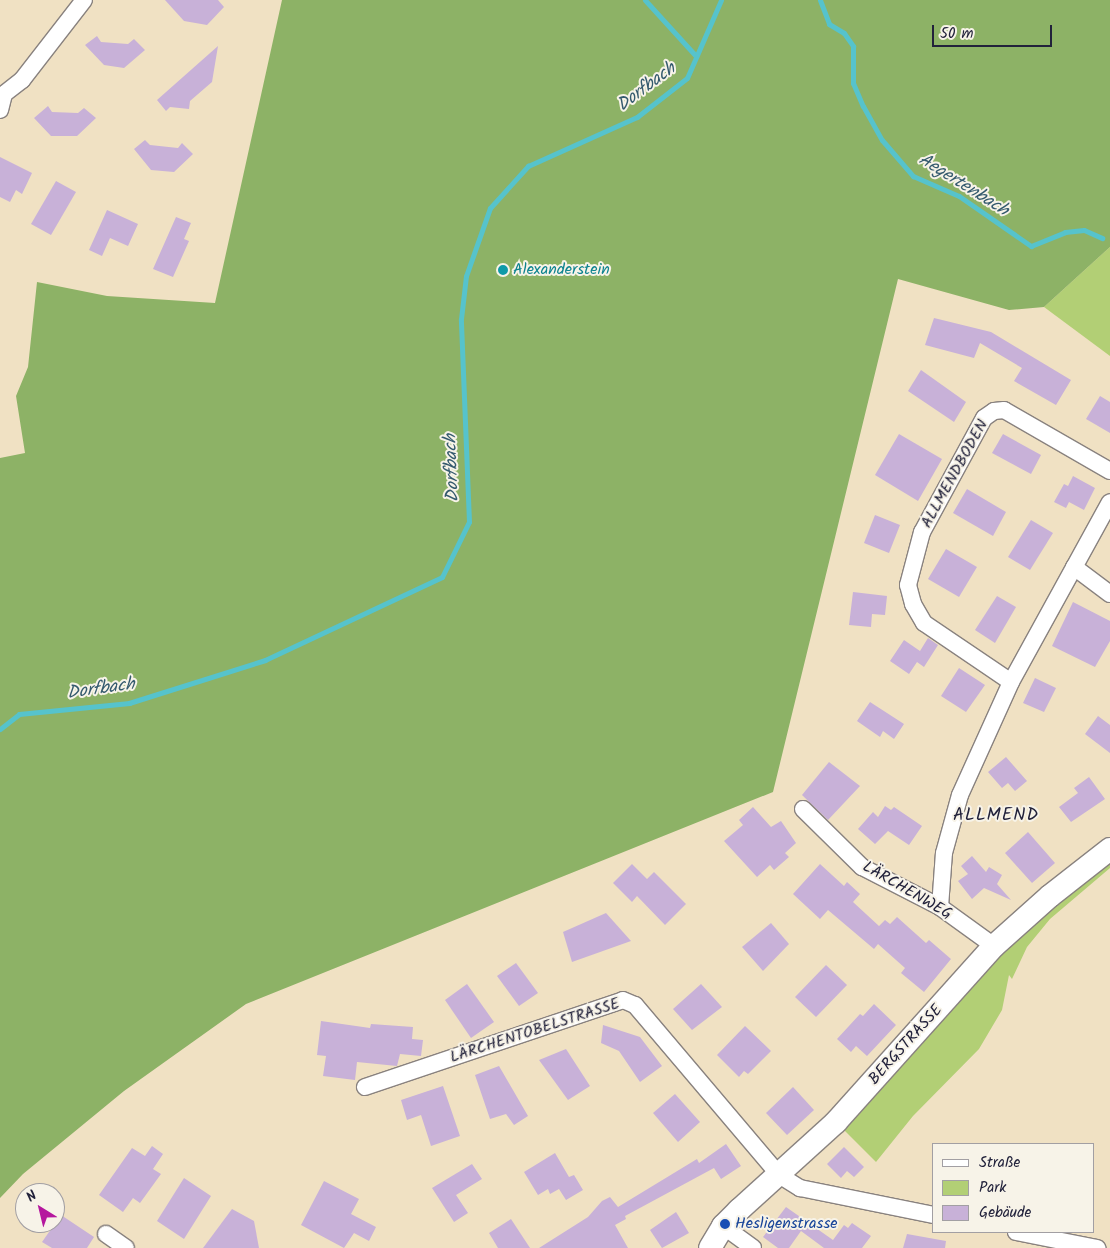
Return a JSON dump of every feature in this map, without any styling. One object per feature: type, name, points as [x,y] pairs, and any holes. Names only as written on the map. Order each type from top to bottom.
[{"type":"street","points":[[1,99],[22,80],[84,0]]},
{"type":"street","name":"ALLMENDBODEN","points":[[1011,682],[924,623],[913,604],[908,586],[922,532],[984,418],[994,411],[1004,410],[1110,470]]},
{"type":"street","points":[[940,907],[944,853],[960,795],[1011,682],[1110,502]]},
{"type":"street","points":[[1074,567],[1110,594]]},
{"type":"street","name":"LÄRCHENWEG","points":[[803,810],[862,867],[940,907],[994,946]]},
{"type":"street","name":"BERGSTRASSE","points":[[710,1248],[723,1226],[836,1122],[994,946],[1050,896],[1110,849]]},
{"type":"street","name":"LÄRCHENTOBELSTRASSE","points":[[365,1087],[623,1000],[635,1005],[779,1175]]},
{"type":"street","points":[[779,1175],[800,1188],[932,1215]]},
{"type":"street","points":[[723,1226],[753,1248]]},
{"type":"street","points":[[1021,1233],[1097,1248]]},
{"type":"street","points":[[106,1234],[126,1248]]},
{"type":"green space","points":[[282,0],[1110,0],[1110,247],[1044,307],[1009,310],[898,279],[773,792],[246,1004],[124,1091],[23,1174],[0,1198],[0,458],[25,453],[16,396],[28,367],[37,282],[107,296],[215,303]]},
{"type":"green space","points":[[1110,247],[1110,356],[1044,307]]},
{"type":"green space","points":[[1110,859],[1110,868],[1050,919],[1027,947],[1012,979],[1009,975],[1002,1010],[979,1049],[913,1116],[876,1162],[836,1122],[994,946]]},
{"type":"building","points":[[165,0],[218,0],[224,7],[207,25],[184,21]]},
{"type":"building","points":[[97,36],[101,42],[128,44],[134,39],[145,50],[124,68],[104,65],[85,45]]},
{"type":"building","points":[[218,46],[212,82],[190,101],[189,109],[170,107],[166,111],[157,100]]},
{"type":"building","points":[[48,106],[52,112],[78,113],[84,108],[96,118],[77,136],[51,136],[34,118]]},
{"type":"building","points":[[145,140],[150,145],[178,148],[182,143],[193,154],[174,172],[151,170],[134,149]]},
{"type":"building","points":[[0,157],[32,173],[22,194],[16,190],[10,202],[0,197]]},
{"type":"building","points":[[56,181],[76,192],[51,235],[31,224]]},
{"type":"building","points":[[107,210],[138,224],[128,246],[110,238],[102,256],[89,250]]},
{"type":"building","points":[[176,217],[191,223],[184,239],[189,241],[173,277],[153,269]]},
{"type":"building","points":[[934,318],[991,332],[1071,380],[1056,405],[1014,381],[1022,368],[980,343],[974,358],[925,345]]},
{"type":"building","points":[[921,370],[966,402],[954,422],[908,391]]},
{"type":"building","points":[[1100,396],[1110,402],[1110,433],[1086,419]]},
{"type":"building","points":[[899,434],[942,459],[918,501],[875,475]]},
{"type":"building","points":[[1003,434],[1041,455],[1031,474],[992,453]]},
{"type":"building","points":[[1073,476],[1095,488],[1084,510],[1069,502],[1066,508],[1054,502],[1064,484],[1068,486]]},
{"type":"building","points":[[967,489],[1006,512],[993,536],[953,513]]},
{"type":"building","points":[[875,515],[900,525],[889,553],[864,543]]},
{"type":"building","points":[[1031,520],[1053,533],[1030,570],[1008,557]]},
{"type":"building","points":[[946,549],[977,567],[959,597],[928,579]]},
{"type":"building","points":[[853,592],[887,596],[885,615],[872,614],[871,627],[849,625]]},
{"type":"building","points":[[997,596],[1016,607],[995,643],[975,630]]},
{"type":"building","points":[[1073,602],[1110,621],[1110,641],[1095,667],[1052,646]]},
{"type":"building","points":[[928,638],[938,645],[924,667],[917,662],[909,674],[890,661],[904,640],[920,651]]},
{"type":"building","points":[[959,668],[985,685],[966,712],[941,696]]},
{"type":"building","points":[[1035,678],[1056,688],[1044,712],[1023,703]]},
{"type":"building","points":[[870,702],[904,724],[894,739],[883,731],[880,737],[857,721]]},
{"type":"building","points":[[1098,716],[1110,725],[1110,753],[1085,734]]},
{"type":"building","points":[[1006,757],[1027,781],[1015,791],[1008,783],[1002,788],[988,772]]},
{"type":"building","points":[[829,762],[860,786],[828,820],[802,795]]},
{"type":"building","points":[[1089,777],[1105,799],[1071,822],[1059,807],[1078,793],[1074,788]]},
{"type":"building","points":[[885,806],[891,810],[894,807],[922,826],[909,845],[888,831],[875,844],[858,829],[873,812],[878,817]]},
{"type":"building","points":[[753,807],[771,827],[781,821],[796,843],[785,853],[789,857],[774,870],[770,865],[757,877],[724,841],[743,825],[739,820]]},
{"type":"building","points":[[1028,832],[1055,863],[1032,883],[1005,853]]},
{"type":"building","points":[[972,856],[986,872],[989,867],[1002,875],[997,884],[1011,900],[984,888],[972,899],[958,881],[968,874],[961,866]]},
{"type":"building","points":[[632,864],[647,879],[654,872],[686,904],[665,925],[637,896],[632,902],[613,883]]},
{"type":"building","points":[[820,864],[844,886],[847,882],[860,894],[853,902],[879,926],[885,920],[890,924],[897,917],[926,943],[929,940],[951,959],[924,992],[901,973],[905,968],[878,944],[874,949],[828,910],[820,919],[793,894]]},
{"type":"building","points":[[606,913],[631,941],[572,962],[563,932]]},
{"type":"building","points":[[771,923],[789,944],[763,971],[742,947]]},
{"type":"building","points":[[516,963],[538,993],[519,1006],[497,976]]},
{"type":"building","points":[[826,965],[847,985],[816,1017],[795,997]]},
{"type":"building","points":[[467,984],[494,1022],[471,1038],[445,1000]]},
{"type":"building","points":[[701,984],[722,1007],[692,1030],[673,1009]]},
{"type":"building","points":[[874,1004],[896,1025],[867,1056],[856,1046],[851,1052],[837,1039],[860,1014],[863,1016]]},
{"type":"building","points":[[321,1021],[370,1028],[371,1024],[413,1027],[412,1039],[423,1040],[421,1056],[400,1054],[397,1066],[357,1062],[355,1080],[323,1076],[326,1056],[317,1055]]},
{"type":"building","points":[[603,1025],[640,1037],[662,1066],[640,1082],[619,1051],[601,1043]]},
{"type":"building","points":[[745,1026],[771,1051],[748,1074],[744,1071],[739,1077],[717,1055]]},
{"type":"building","points":[[566,1049],[590,1086],[568,1100],[539,1060]]},
{"type":"building","points":[[499,1066],[528,1116],[514,1125],[506,1114],[490,1119],[475,1075]]},
{"type":"building","points":[[443,1086],[460,1136],[431,1146],[421,1115],[407,1120],[401,1100]]},
{"type":"building","points":[[793,1087],[814,1110],[787,1135],[766,1113]]},
{"type":"building","points":[[675,1094],[700,1122],[678,1142],[653,1113]]},
{"type":"building","points":[[726,1144],[741,1166],[721,1179],[714,1168],[625,1216],[626,1219],[615,1225],[628,1248],[539,1248],[588,1217],[602,1201],[610,1197],[618,1207],[697,1159],[699,1163]]},
{"type":"building","points":[[152,1146],[163,1154],[153,1169],[161,1174],[140,1203],[133,1198],[123,1212],[99,1195],[132,1148],[145,1156]]},
{"type":"building","points":[[844,1147],[864,1167],[854,1177],[847,1171],[841,1178],[827,1164]]},
{"type":"building","points":[[555,1153],[569,1177],[574,1175],[583,1190],[566,1200],[559,1189],[550,1194],[548,1189],[538,1195],[524,1172]]},
{"type":"building","points":[[472,1164],[482,1179],[456,1195],[468,1213],[454,1222],[432,1188]]},
{"type":"building","points":[[184,1178],[211,1196],[184,1239],[157,1221]]},
{"type":"building","points":[[324,1181],[359,1199],[351,1214],[376,1227],[369,1241],[354,1233],[344,1248],[301,1225]]},
{"type":"building","points":[[786,1207],[833,1240],[844,1225],[848,1228],[852,1223],[871,1236],[862,1248],[824,1248],[801,1231],[789,1248],[778,1248],[763,1237]]},
{"type":"building","points":[[232,1209],[254,1221],[259,1248],[203,1248]]},
{"type":"building","points":[[676,1212],[689,1233],[662,1248],[650,1230]]},
{"type":"building","points":[[65,1218],[94,1237],[87,1248],[52,1248],[42,1242],[48,1233],[65,1233]]},
{"type":"building","points":[[511,1219],[530,1248],[498,1248],[489,1233]]},
{"type":"building","points":[[907,1234],[946,1241],[945,1248],[903,1248]]},
{"type":"waterway","points":[[645,0],[696,56]]},
{"type":"waterway","name":"Dorfbach","points":[[0,729],[19,714],[129,703],[265,660],[442,577],[469,522],[461,319],[466,276],[490,208],[528,166],[637,117],[687,78],[721,0]]},
{"type":"waterway","name":"Aegertenbach","points":[[820,0],[829,24],[844,33],[853,46],[853,83],[863,106],[882,140],[913,176],[959,196],[1031,246],[1065,232],[1084,230],[1102,238]]},
{"type":"place","name":"Alexanderstein","points":[[503,270]]},
{"type":"place","name":"Hesligenstrasse","points":[[725,1224]]},
{"type":"district","name":"ALLMEND","points":[[996,816]]}]
